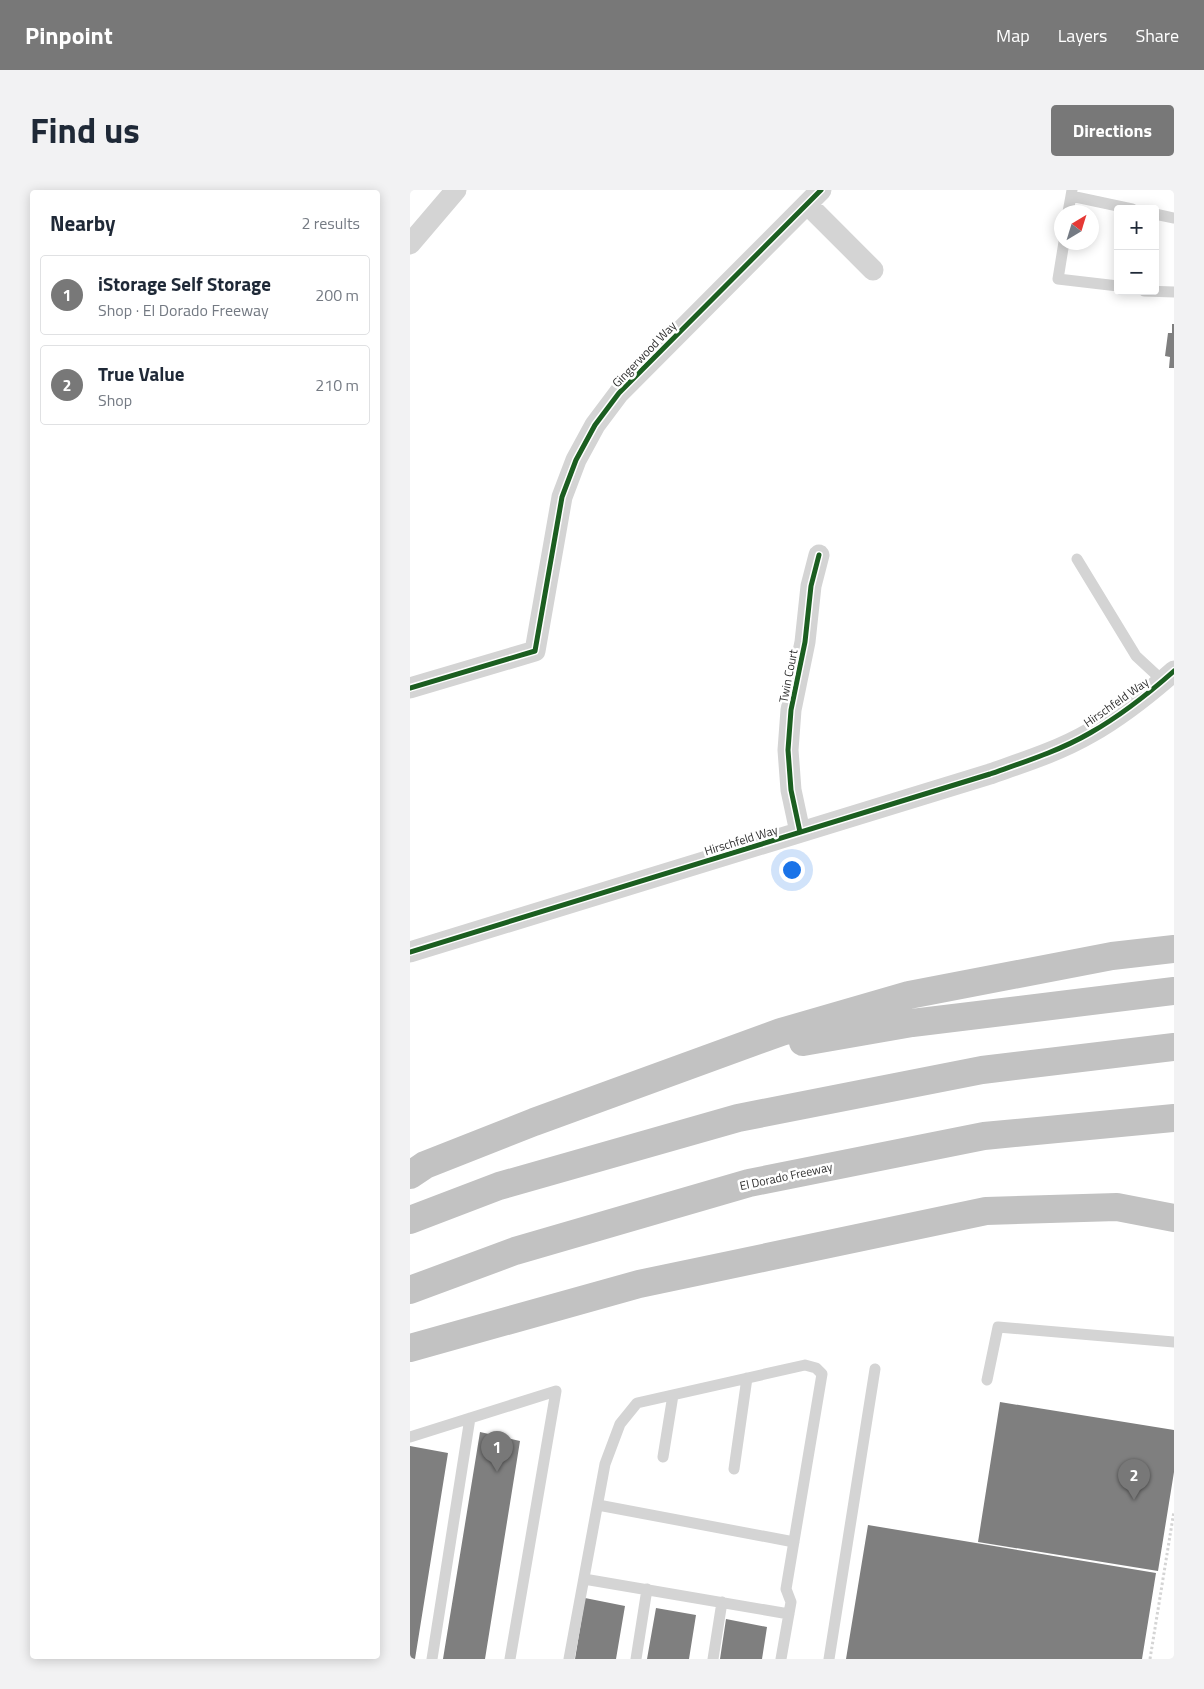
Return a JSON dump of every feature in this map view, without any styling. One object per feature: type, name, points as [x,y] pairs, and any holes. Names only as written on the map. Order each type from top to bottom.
[{"type":"highway","points":[[410,1175],[425,1165],[534,1122],[781,1032],[908,995],[1112,956],[1174,949]]},
{"type":"highway","points":[[727,1053],[912,1023],[1174,991]]},
{"type":"highway","points":[[410,1220],[499,1186],[738,1118],[982,1070],[1174,1047]]},
{"type":"highway","name":"El Dorado Freeway","points":[[410,1290],[515,1251],[749,1183],[984,1136],[1174,1118]]},
{"type":"highway","points":[[410,1348],[433,1340],[639,1284],[986,1211],[1117,1207],[1174,1218]]},
{"type":"street","points":[[410,244],[456,190]]},
{"type":"street","name":"Gingerwood Way","points":[[410,688],[535,651],[562,496],[576,460],[595,425],[619,393],[814,197],[873,270]]},
{"type":"street","name":"Twin Court","points":[[800,832],[791,790],[788,750],[791,710],[805,642],[811,586],[819,555]]},
{"type":"street","name":"Hirschfeld Way","points":[[410,952],[990,774],[1054,751],[1090,734],[1170,681]]},
{"type":"lane","points":[[1072,193],[1117,205]]},
{"type":"lane","points":[[1159,215],[1174,218]]},
{"type":"lane","points":[[1063,250],[1058,279],[1114,285]]},
{"type":"lane","points":[[1159,292],[1174,292]]},
{"type":"lane","points":[[1077,559],[1136,656],[1170,681]]},
{"type":"lane","points":[[987,1380],[998,1327],[1174,1342]]},
{"type":"lane","points":[[569,1659],[606,1464],[620,1424],[637,1403],[805,1365],[816,1368],[822,1374],[786,1589],[791,1602],[782,1659]]},
{"type":"lane","points":[[829,1659],[875,1369]]},
{"type":"lane","points":[[734,1468],[746,1378]]},
{"type":"lane","points":[[410,1437],[556,1391],[510,1659]]},
{"type":"lane","points":[[663,1457],[673,1394]]},
{"type":"lane","points":[[432,1659],[470,1418]]},
{"type":"lane","points":[[598,1505],[794,1542]]},
{"type":"lane","points":[[584,1579],[789,1614]]},
{"type":"lane","points":[[636,1659],[647,1589]]},
{"type":"lane","points":[[712,1659],[722,1602]]},
{"type":"path","points":[[1150,1659],[1174,1511]]},
{"type":"building","points":[[1172,324],[1174,324],[1174,368],[1169,368],[1170,357],[1165,356],[1168,333],[1172,333]]},
{"type":"building","points":[[1000,1402],[1174,1430],[1174,1472],[1158,1571],[978,1542]]},
{"type":"building","points":[[480,1432],[520,1441],[485,1659],[443,1659]]},
{"type":"building","points":[[410,1446],[448,1453],[415,1659],[410,1659]]},
{"type":"building","points":[[868,1525],[1156,1573],[1142,1659],[846,1659]]},
{"type":"building","points":[[585,1598],[625,1606],[616,1659],[575,1659]]},
{"type":"building","points":[[656,1608],[696,1615],[689,1659],[647,1659]]},
{"type":"building","points":[[726,1619],[767,1627],[762,1659],[720,1659]]},
{"type":"cycle path","points":[[410,688],[535,651],[562,497],[576,460],[595,425],[619,393],[821,190]]},
{"type":"cycle path","points":[[800,832],[791,790],[788,750],[791,710],[805,642],[811,586],[819,555]]},
{"type":"cycle path","points":[[410,952],[990,774],[1054,751],[1112,719],[1134,704],[1174,671]]},
{"type":"place","name":"iStorage Self Storage","points":[[497,1472]]},
{"type":"place","name":"True Value","points":[[1134,1500]]}]
